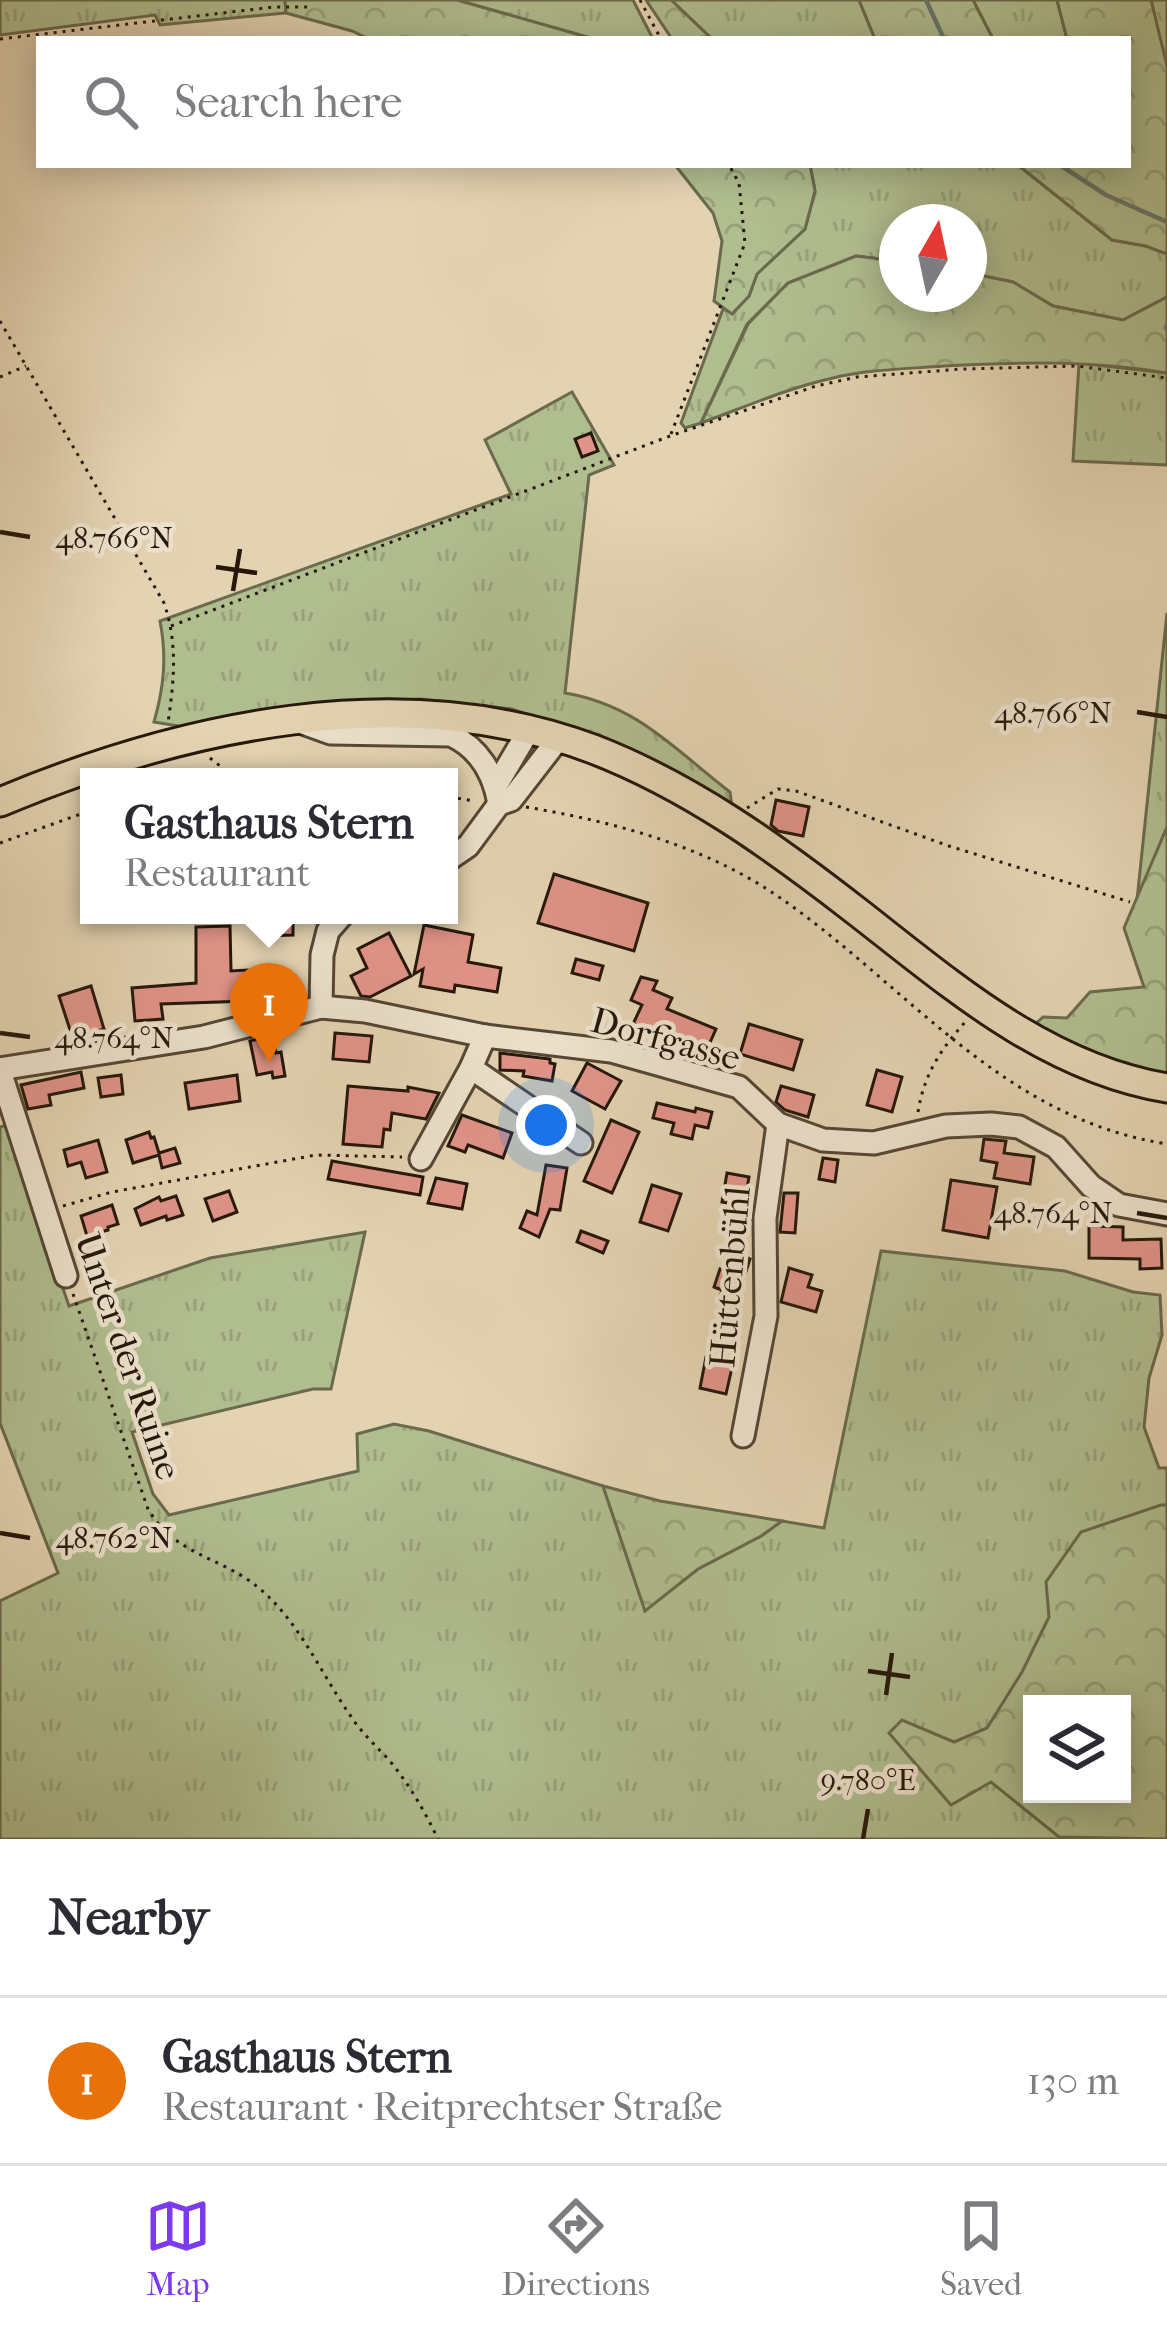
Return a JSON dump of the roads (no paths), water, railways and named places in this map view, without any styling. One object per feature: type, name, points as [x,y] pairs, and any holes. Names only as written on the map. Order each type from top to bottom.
[{"type":"main road","points":[[89,768],[172,743],[294,720],[344,716],[433,716],[559,738],[634,767],[731,820],[1014,1028],[1104,1071],[1167,1088]]},
{"type":"main road","points":[[0,802],[80,771]]},
{"type":"street","points":[[400,733],[433,716]]},
{"type":"street","points":[[294,720],[331,733],[451,735],[477,753],[498,795],[511,800],[559,738]]},
{"type":"street","points":[[458,853],[468,846],[498,795],[529,730]]},
{"type":"street","points":[[0,1070],[203,1036],[321,1006],[322,956],[334,924]]},
{"type":"street","points":[[321,982],[348,1010]]},
{"type":"street","name":"Dorfgasse","points":[[321,1006],[485,1036],[611,1051],[740,1087],[778,1124],[823,1140],[874,1143],[946,1126],[1019,1126],[1056,1147],[1091,1186],[1119,1205],[1167,1214]]},
{"type":"street","points":[[422,1159],[485,1036]]},
{"type":"street","points":[[471,1068],[581,1143]]},
{"type":"street","name":"Unter der Ruine","points":[[0,1070],[66,1276]]},
{"type":"street","name":"Hüttenbühl","points":[[743,1436],[766,1316],[765,1217],[778,1124]]},
{"type":"waterway","points":[[926,0],[943,36]]},
{"type":"waterway","points":[[1065,168],[1106,195],[1167,222]]},
{"type":"place","name":"Gasthaus Stern","points":[[269,1062]]}]
